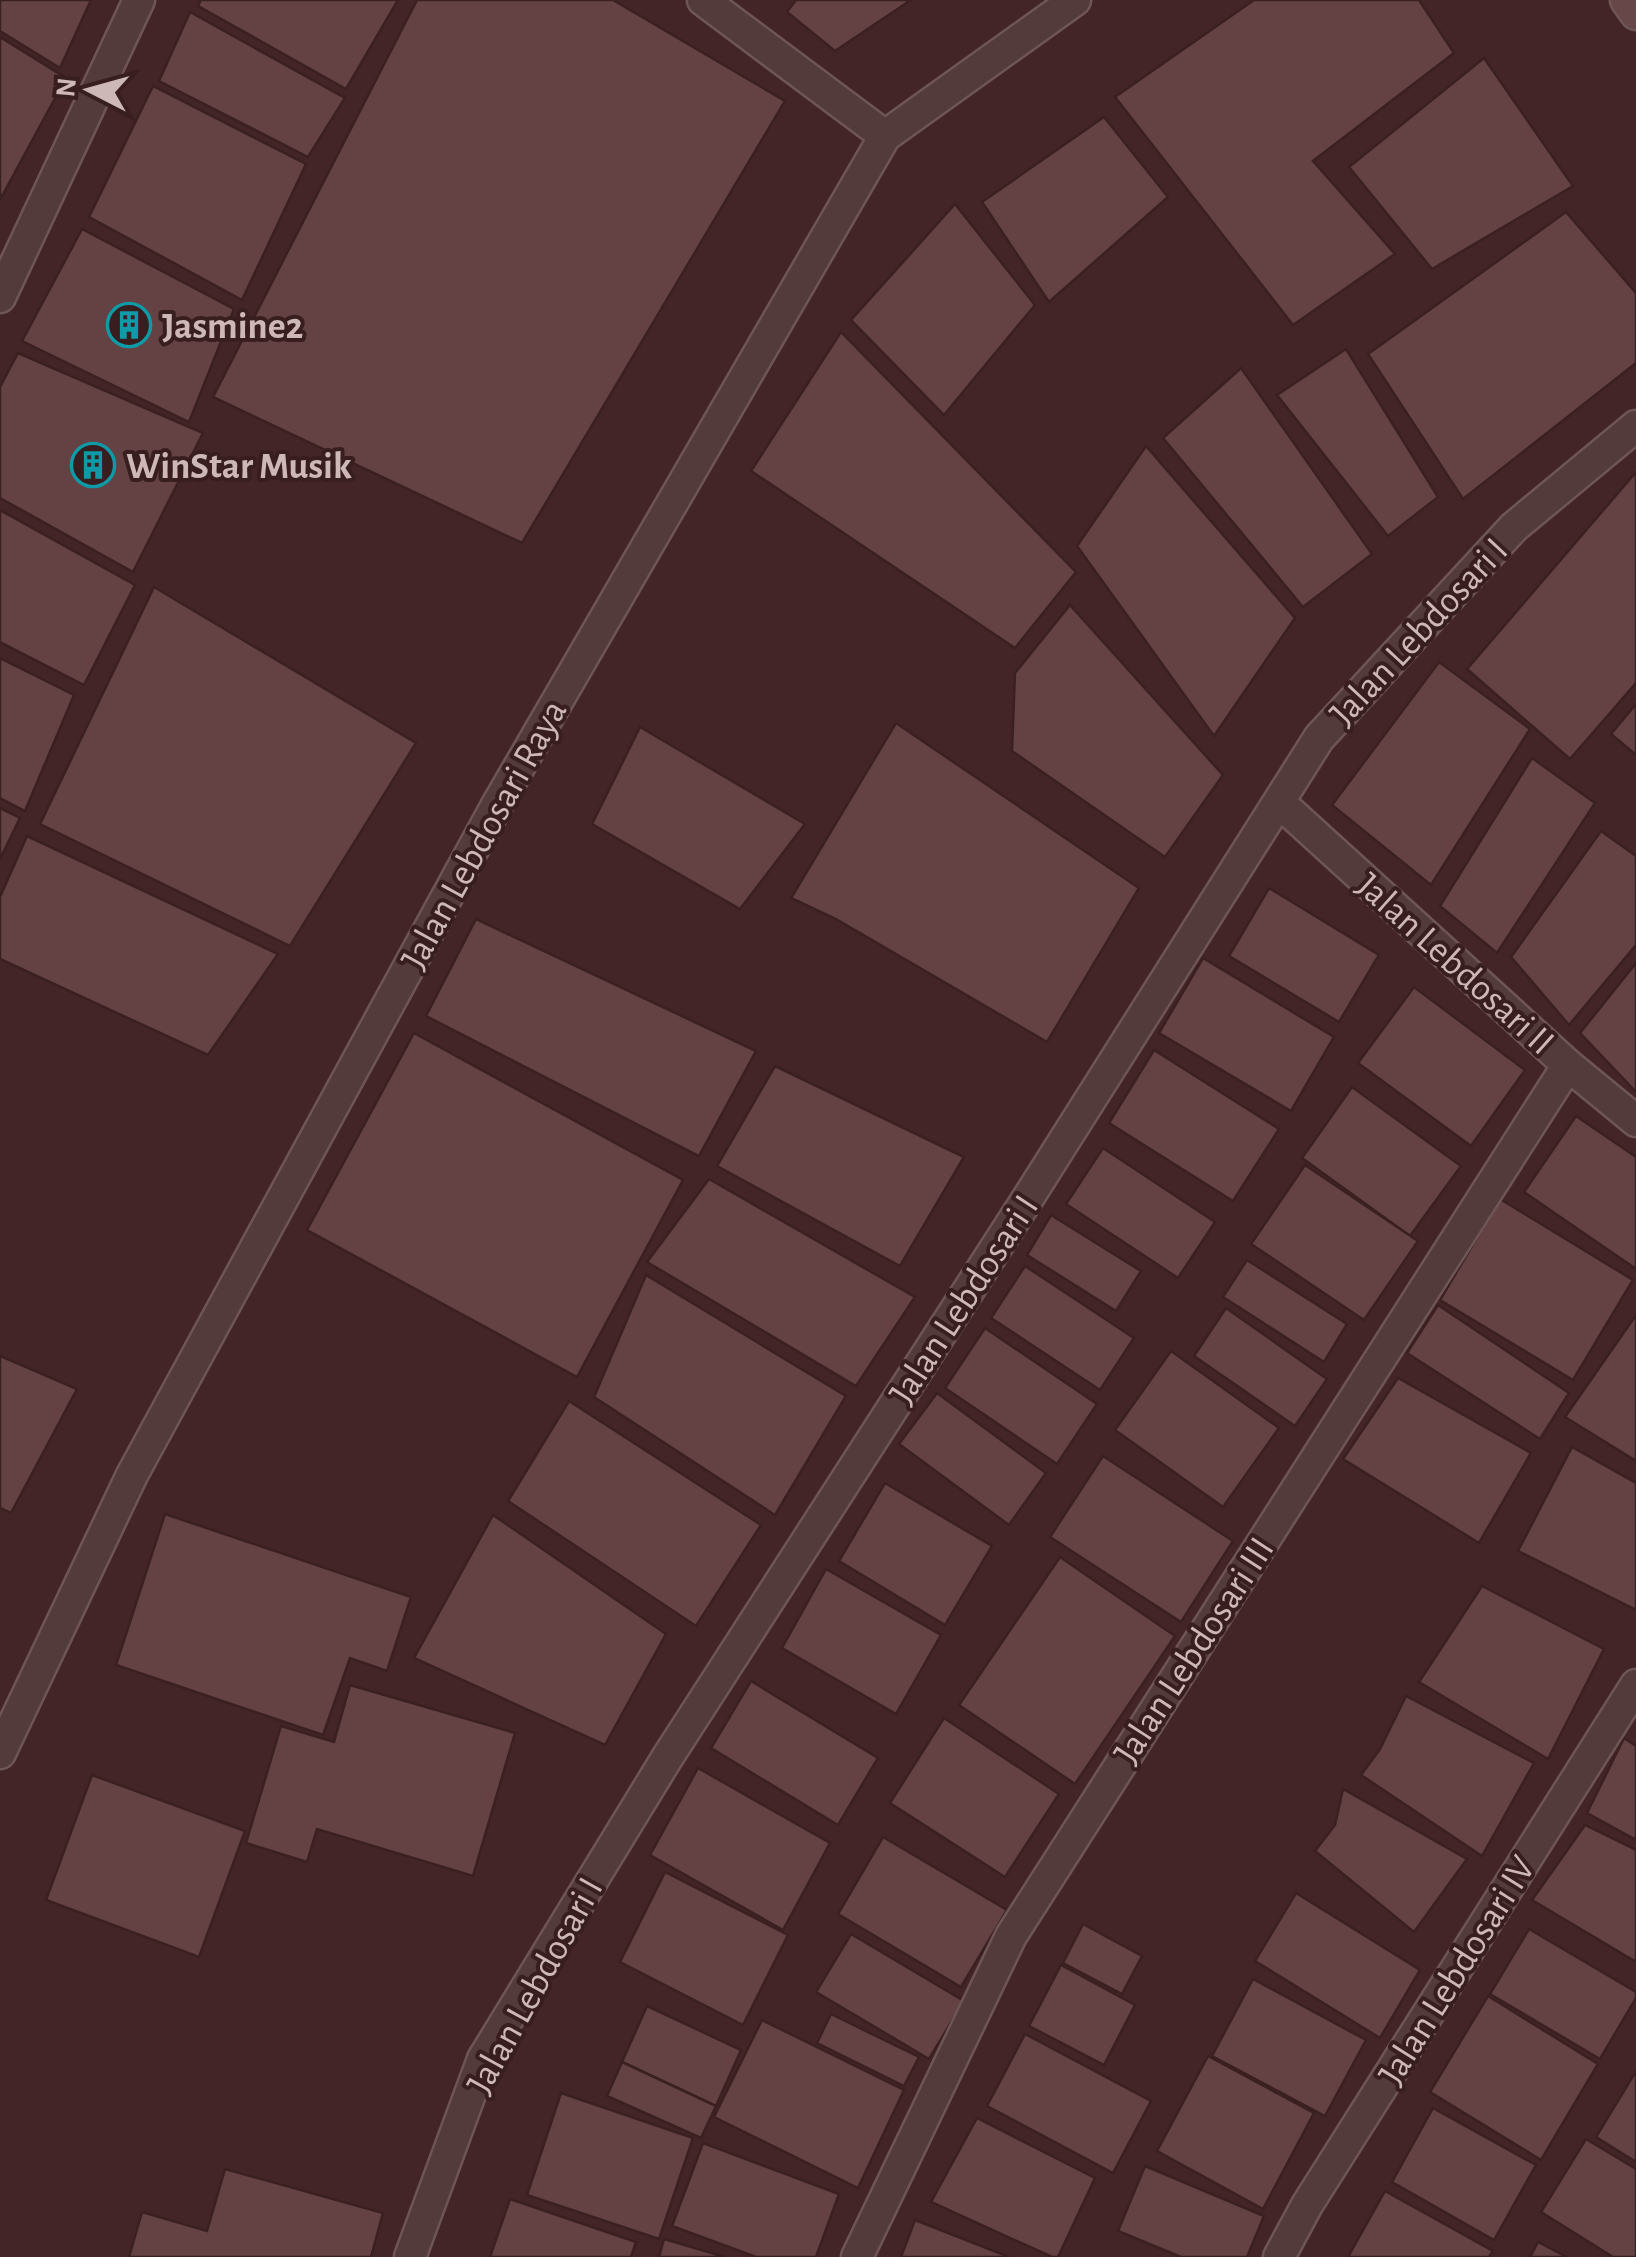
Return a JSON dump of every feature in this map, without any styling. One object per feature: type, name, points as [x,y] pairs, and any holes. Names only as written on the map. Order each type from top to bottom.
[{"type":"street","points":[[0,296],[139,0]]},
{"type":"street","points":[[703,0],[885,136]]},
{"type":"street","name":"Jalan Lebdosari Raya","points":[[0,1753],[132,1475],[488,822],[885,136],[1075,0]]},
{"type":"street","points":[[1626,0],[1636,14]]},
{"type":"street","name":"Jalan Lebdosari I","points":[[410,2257],[483,2059],[667,1758],[1319,738],[1514,528],[1636,426]]},
{"type":"street","name":"Jalan Lebdosari II","points":[[1279,802],[1636,1122]]},
{"type":"street","name":"Jalan Lebdosari III","points":[[857,2257],[1011,1936],[1568,1064]]},
{"type":"street","name":"Jalan Lebdosari IV","points":[[1279,2257],[1307,2206],[1636,1685]]},
{"type":"building","points":[[0,0],[91,0],[60,68],[0,31]]},
{"type":"building","points":[[201,0],[398,0],[346,89],[198,6]]},
{"type":"building","points":[[417,0],[613,0],[785,101],[522,543],[213,397]]},
{"type":"building","points":[[796,0],[911,0],[835,51],[787,12]]},
{"type":"building","points":[[1254,0],[1419,0],[1454,53],[1313,161],[1395,254],[1293,325],[1115,97]]},
{"type":"building","points":[[190,12],[345,98],[308,157],[159,81]]},
{"type":"building","points":[[0,37],[66,78],[0,200]]},
{"type":"building","points":[[1484,58],[1573,186],[1432,269],[1349,167]]},
{"type":"building","points":[[153,86],[306,164],[242,300],[89,217]]},
{"type":"building","points":[[1104,117],[1168,197],[1049,302],[982,202]]},
{"type":"building","points":[[955,204],[1035,305],[944,415],[851,320]]},
{"type":"building","points":[[1566,212],[1636,293],[1636,363],[1463,499],[1368,354]]},
{"type":"building","name":"Jasmine2","points":[[82,229],[234,309],[189,422],[22,341]]},
{"type":"building","points":[[841,332],[1076,572],[1015,648],[751,471]]},
{"type":"building","points":[[1346,349],[1438,497],[1388,536],[1277,395]]},
{"type":"building","name":"WinStar Musik","points":[[18,353],[203,433],[133,572],[0,498],[0,387]]},
{"type":"building","points":[[1241,368],[1372,554],[1303,607],[1163,438]]},
{"type":"building","points":[[1146,446],[1295,618],[1214,736],[1077,546]]},
{"type":"building","points":[[1636,472],[1636,683],[1570,759],[1467,669]]},
{"type":"building","points":[[0,510],[135,585],[84,685],[0,642]]},
{"type":"building","points":[[154,587],[416,743],[290,946],[40,824]]},
{"type":"building","points":[[1070,605],[1223,775],[1165,857],[1012,751],[1015,673]]},
{"type":"building","points":[[0,658],[74,695],[25,811],[0,798]]},
{"type":"building","points":[[1439,662],[1530,729],[1431,885],[1332,805]]},
{"type":"building","points":[[1636,704],[1636,755],[1611,734]]},
{"type":"building","points":[[896,723],[1139,888],[1047,1042],[836,919],[791,898]]},
{"type":"building","points":[[640,727],[805,824],[740,909],[592,824]]},
{"type":"building","points":[[1532,758],[1595,803],[1497,953],[1440,906]]},
{"type":"building","points":[[0,808],[20,818],[0,859]]},
{"type":"building","points":[[1601,831],[1636,856],[1636,945],[1569,1025],[1511,957]]},
{"type":"building","points":[[27,836],[278,954],[208,1055],[0,959],[0,897]]},
{"type":"building","points":[[1269,888],[1379,955],[1339,1022],[1229,956]]},
{"type":"building","points":[[476,919],[756,1051],[699,1156],[426,1016]]},
{"type":"building","points":[[1203,958],[1334,1037],[1291,1111],[1159,1033]]},
{"type":"building","points":[[1636,963],[1636,1092],[1580,1033]]},
{"type":"building","points":[[1414,987],[1525,1070],[1471,1146],[1358,1063]]},
{"type":"building","points":[[414,1033],[683,1180],[577,1377],[307,1230]]},
{"type":"building","points":[[1154,1050],[1279,1129],[1233,1201],[1109,1123]]},
{"type":"building","points":[[775,1066],[964,1157],[900,1266],[717,1166]]},
{"type":"building","points":[[1352,1087],[1461,1166],[1410,1236],[1302,1158]]},
{"type":"building","points":[[1576,1116],[1636,1157],[1636,1269],[1524,1192]]},
{"type":"building","points":[[1103,1148],[1215,1222],[1178,1278],[1066,1204]]},
{"type":"building","points":[[1305,1165],[1418,1241],[1364,1320],[1251,1244]]},
{"type":"building","points":[[709,1179],[915,1297],[856,1386],[647,1262]]},
{"type":"building","points":[[1500,1199],[1633,1280],[1573,1380],[1440,1300]]},
{"type":"building","points":[[1051,1215],[1141,1271],[1116,1311],[1027,1255]]},
{"type":"building","points":[[1247,1260],[1347,1324],[1324,1362],[1223,1297]]},
{"type":"building","points":[[1025,1266],[1134,1338],[1100,1390],[991,1318]]},
{"type":"building","points":[[646,1275],[846,1396],[775,1515],[594,1397]]},
{"type":"building","points":[[1438,1305],[1569,1393],[1540,1439],[1407,1353]]},
{"type":"building","points":[[1226,1308],[1327,1379],[1295,1426],[1194,1356]]},
{"type":"building","points":[[1636,1315],[1636,1461],[1565,1417]]},
{"type":"building","points":[[985,1328],[1097,1404],[1057,1464],[945,1388]]},
{"type":"building","points":[[1171,1351],[1279,1428],[1223,1507],[1115,1430]]},
{"type":"building","points":[[0,1356],[77,1389],[11,1513],[0,1508]]},
{"type":"building","points":[[1398,1378],[1531,1453],[1479,1543],[1343,1459]]},
{"type":"building","points":[[937,1393],[1046,1473],[1009,1525],[899,1444]]},
{"type":"building","points":[[569,1401],[761,1525],[696,1626],[508,1501]]},
{"type":"building","points":[[1572,1447],[1636,1483],[1636,1610],[1518,1551]]},
{"type":"building","points":[[1103,1456],[1233,1541],[1181,1622],[1050,1537]]},
{"type":"building","points":[[885,1483],[992,1546],[945,1625],[839,1561]]},
{"type":"building","points":[[165,1514],[411,1597],[387,1671],[350,1658],[323,1735],[116,1665]]},
{"type":"building","points":[[493,1515],[666,1634],[605,1745],[414,1658]]},
{"type":"building","points":[[1060,1557],[1175,1636],[1075,1784],[959,1705]]},
{"type":"building","points":[[826,1569],[941,1635],[896,1714],[782,1648]]},
{"type":"building","points":[[1482,1586],[1604,1649],[1548,1759],[1419,1682]]},
{"type":"building","points":[[751,1681],[878,1758],[838,1825],[711,1748]]},
{"type":"building","points":[[350,1685],[515,1733],[473,1876],[317,1829],[307,1862],[246,1843],[281,1726],[334,1742]]},
{"type":"building","points":[[1406,1696],[1534,1763],[1482,1856],[1361,1775],[1380,1749]]},
{"type":"building","points":[[944,1718],[1059,1794],[1005,1877],[890,1803]]},
{"type":"building","points":[[1624,1738],[1636,1746],[1636,1840],[1587,1813]]},
{"type":"building","points":[[698,1768],[830,1843],[783,1930],[650,1855]]},
{"type":"building","points":[[92,1775],[245,1831],[199,1957],[46,1900]]},
{"type":"building","points":[[1343,1789],[1467,1859],[1414,1932],[1315,1851],[1335,1825]]},
{"type":"building","points":[[1585,1825],[1636,1850],[1636,1962],[1532,1900]]},
{"type":"building","points":[[883,1837],[1007,1910],[961,1987],[838,1914]]},
{"type":"building","points":[[665,1872],[788,1935],[743,2025],[620,1962]]},
{"type":"building","points":[[1296,1893],[1420,1970],[1380,2038],[1255,1961]]},
{"type":"building","points":[[1083,1924],[1142,1956],[1122,1994],[1063,1963]]},
{"type":"building","points":[[1529,1929],[1636,1992],[1600,2059],[1490,1994]]},
{"type":"building","points":[[851,1934],[964,2001],[929,2059],[816,1992]]},
{"type":"building","points":[[1061,1965],[1135,2005],[1104,2065],[1029,2026]]},
{"type":"building","points":[[1253,1979],[1366,2040],[1325,2116],[1212,2056]]},
{"type":"building","points":[[1488,1996],[1598,2064],[1541,2160],[1430,2092]]},
{"type":"building","points":[[647,2006],[741,2050],[716,2106],[622,2062]]},
{"type":"building","points":[[831,2014],[919,2057],[904,2086],[817,2043]]},
{"type":"building","points":[[762,2020],[904,2090],[858,2188],[714,2117]]},
{"type":"building","points":[[1025,2034],[1151,2101],[1113,2173],[987,2106]]},
{"type":"building","points":[[1208,2056],[1314,2113],[1263,2209],[1157,2151]]},
{"type":"building","points":[[622,2062],[716,2106],[701,2138],[607,2096]]},
{"type":"building","points":[[1636,2071],[1636,2162],[1596,2137]]},
{"type":"building","points":[[561,2093],[693,2138],[659,2239],[527,2195]]},
{"type":"building","points":[[1433,2108],[1536,2165],[1494,2240],[1392,2182]]},
{"type":"building","points":[[977,2118],[1095,2178],[1058,2257],[931,2202]]},
{"type":"building","points":[[1586,2139],[1636,2169],[1636,2257],[1613,2257],[1541,2212]]},
{"type":"building","points":[[703,2143],[839,2194],[816,2257],[756,2257],[672,2226]]},
{"type":"building","points":[[1145,2166],[1264,2216],[1247,2257],[1181,2257],[1118,2231]]},
{"type":"building","points":[[225,2169],[383,2213],[371,2257],[129,2257],[142,2212],[207,2231]]},
{"type":"building","points":[[1385,2191],[1493,2251],[1489,2257],[1348,2257]]},
{"type":"building","points":[[510,2199],[636,2242],[631,2257],[490,2257]]},
{"type":"building","points":[[915,2220],[1009,2257],[901,2257]]},
{"type":"building","points":[[664,2239],[725,2257],[659,2257]]},
{"type":"building","points":[[1538,2242],[1567,2257],[1530,2257]]},
{"type":"place","name":"Jasmine2","points":[[129,325]]},
{"type":"place","name":"WinStar Musik","points":[[93,465]]}]
